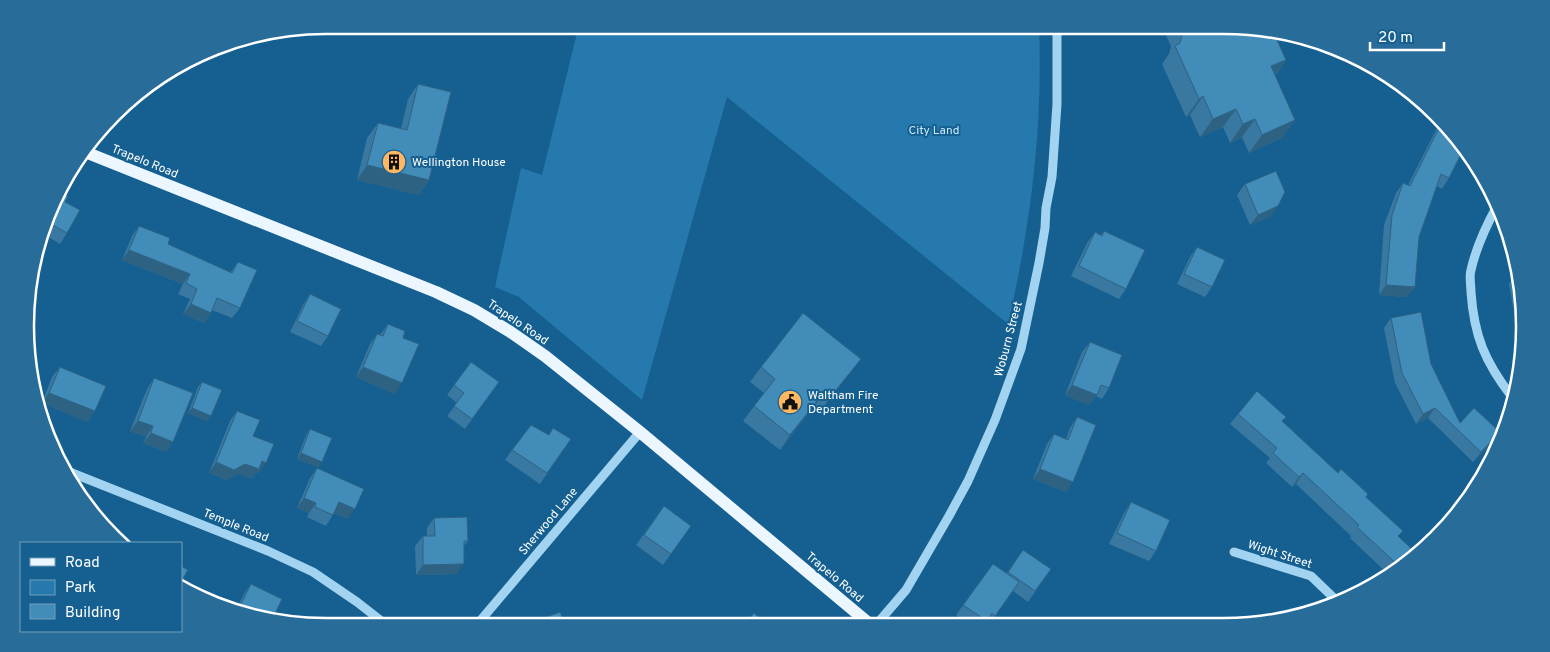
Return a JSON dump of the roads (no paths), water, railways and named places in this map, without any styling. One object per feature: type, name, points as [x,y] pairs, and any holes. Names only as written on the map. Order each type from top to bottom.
[{"type":"main road","name":"Trapelo Road","points":[[90,154],[420,286],[474,310],[510,331],[640,432],[861,618]]},
{"type":"street","name":"Woburn Street","points":[[883,618],[906,590],[949,516],[992,427],[1021,349],[1045,228],[1046,208],[1052,177],[1057,104],[1057,34]]},
{"type":"street","points":[[1494,213],[1487,224],[1470,271],[1473,317],[1484,354],[1509,392]]},
{"type":"street","name":"Sherwood Lane","points":[[483,618],[640,432]]},
{"type":"street","name":"Temple Road","points":[[73,473],[268,551],[304,568],[357,602],[377,618]]},
{"type":"street","name":"Wight Street","points":[[1234,552],[1311,576],[1333,597]]},
{"type":"place","name":"Wellington House","points":[[394,162]]},
{"type":"place","name":"Waltham Fire Department","points":[[790,402]]},
{"type":"park label","name":"City Land","points":[[934,130]]}]
